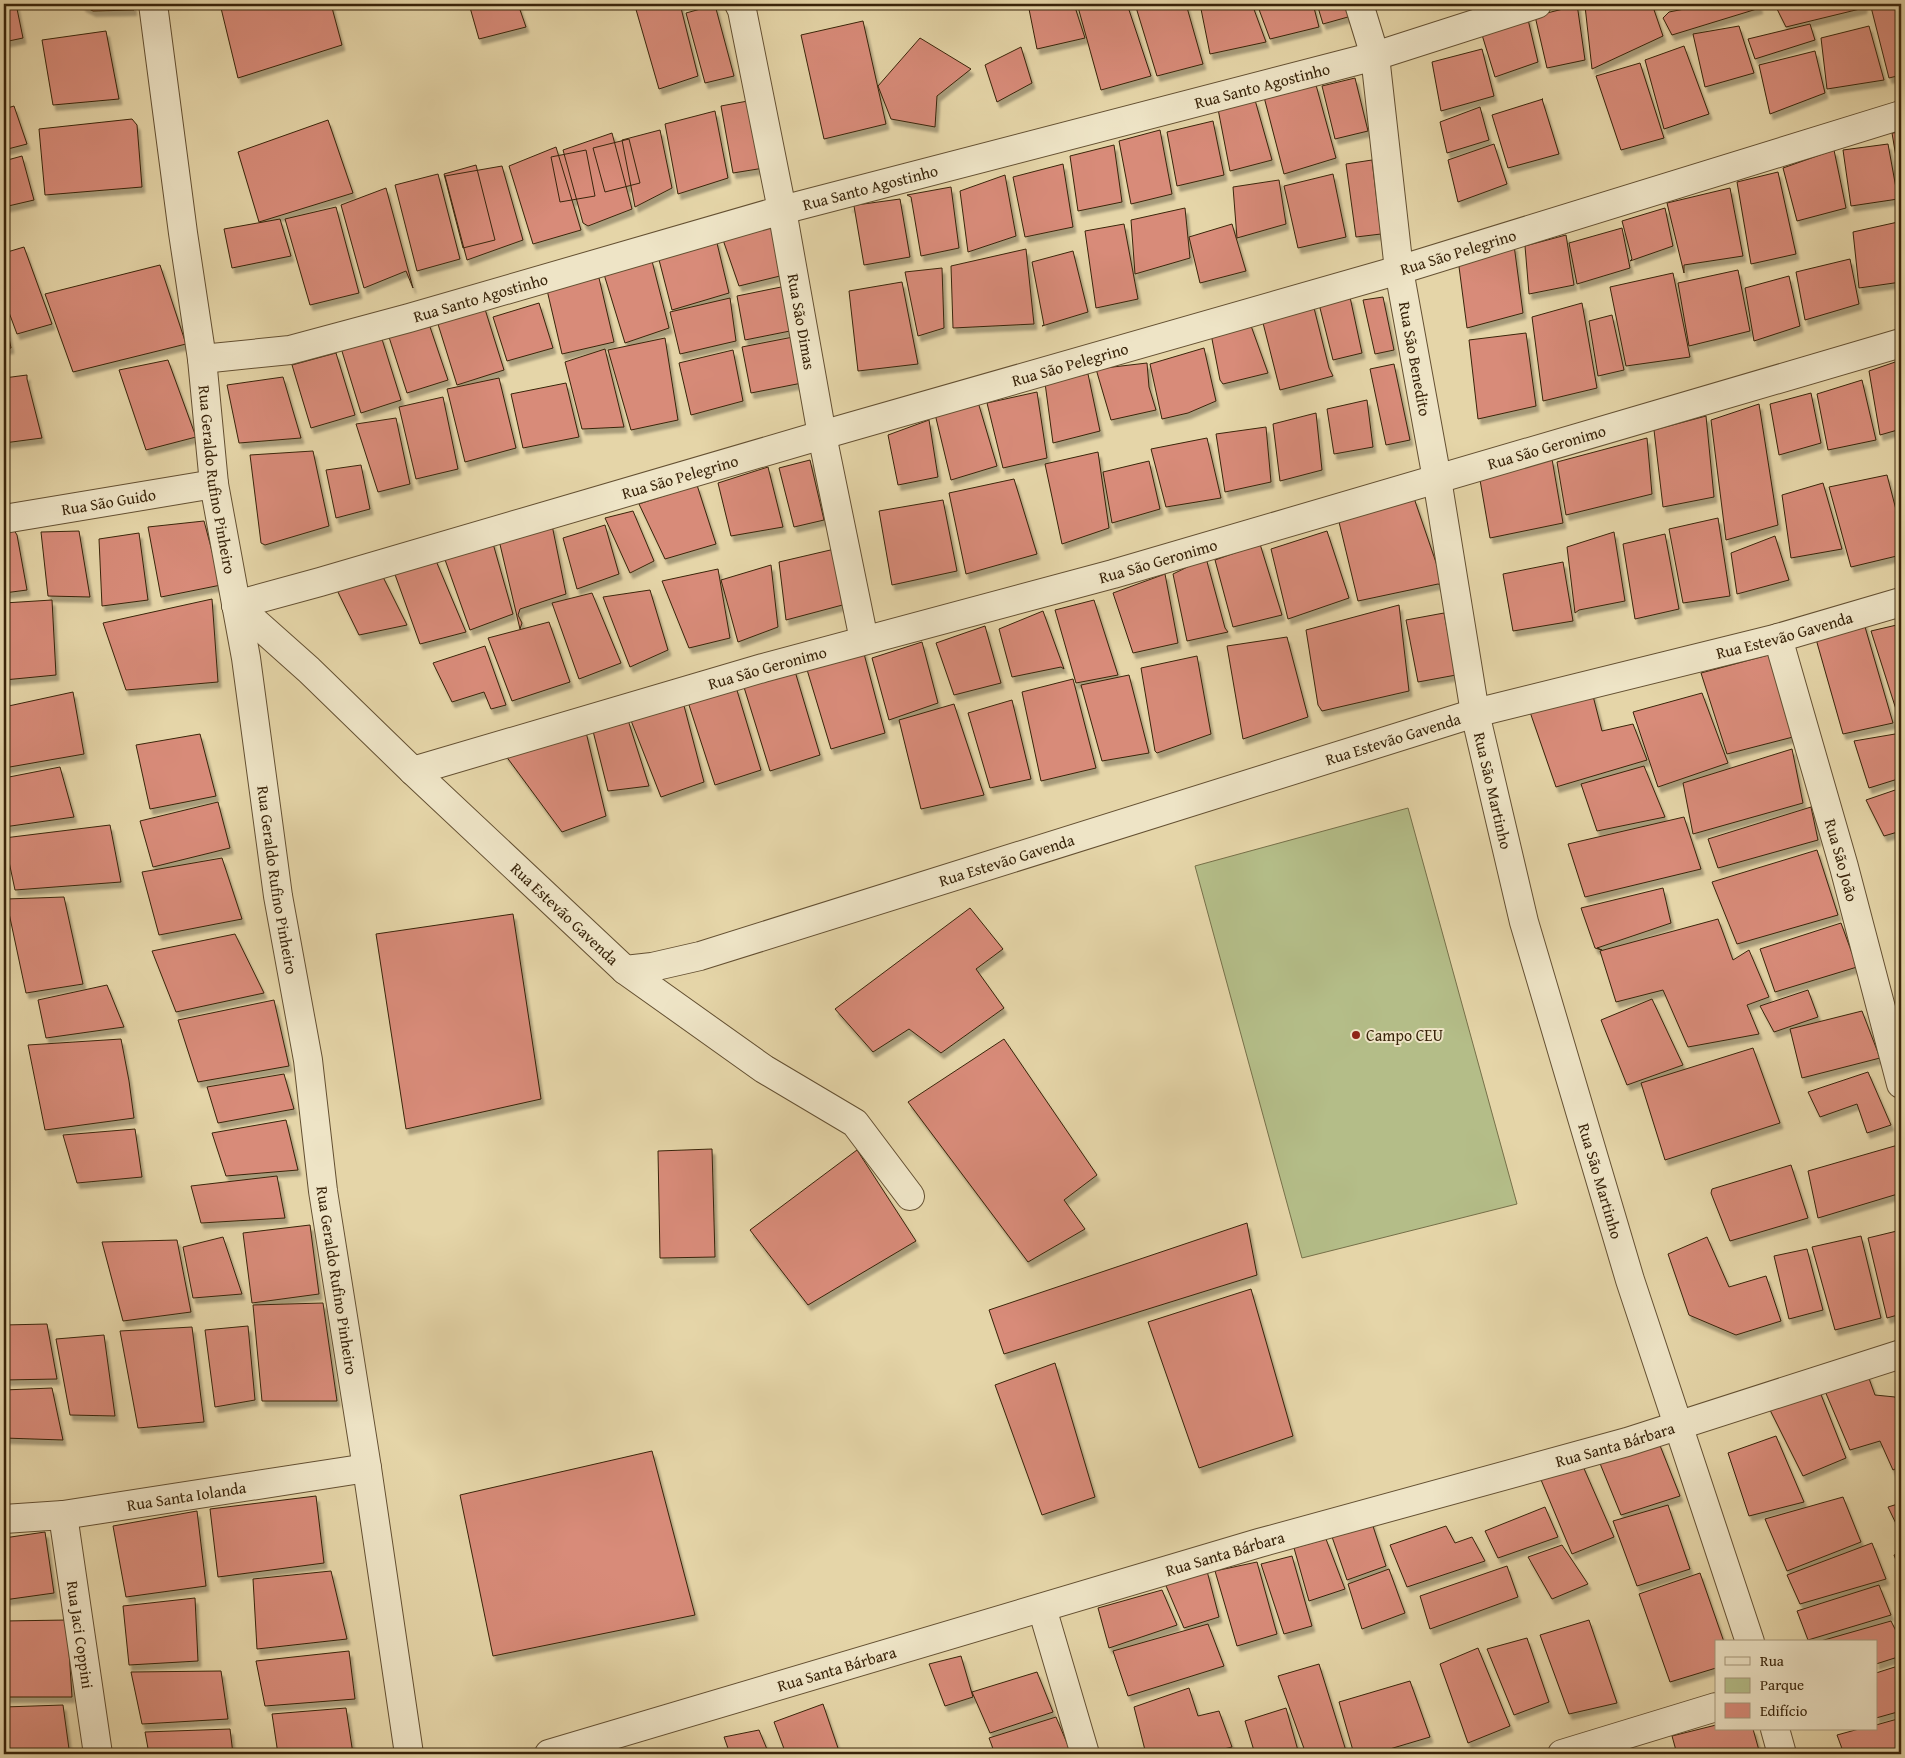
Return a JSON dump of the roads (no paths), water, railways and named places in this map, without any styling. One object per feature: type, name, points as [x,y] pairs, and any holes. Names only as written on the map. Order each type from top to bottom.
[{"type":"street","name":"Rua Geraldo Rufino Pinheiro","points":[[153,4],[202,359],[214,484],[246,658],[278,896],[308,1060],[323,1192],[368,1468],[409,1754]]},
{"type":"street","name":"Rua São Dimas","points":[[739,4],[742,10],[782,210],[822,435],[864,640]]},
{"type":"street","name":"Rua São Benedito","points":[[1360,4],[1375,56],[1399,270],[1437,479],[1475,714]]},
{"type":"street","name":"Rua Santo Agostinho","points":[[202,359],[290,350],[409,318],[782,210],[1375,56],[1537,4]]},
{"type":"street","name":"Rua São Pelegrino","points":[[236,605],[339,577],[822,435],[1399,270],[1901,115]]},
{"type":"street","name":"Rua São Geronimo","points":[[413,771],[744,673],[1113,574],[1901,343]]},
{"type":"street","name":"Rua São Guido","points":[[4,519],[214,484]]},
{"type":"street","name":"Rua Estevão Gavenda","points":[[236,605],[309,670],[413,771],[625,970],[652,967],[700,956],[1475,714],[1778,638],[1901,602]]},
{"type":"street","name":"Rua São João","points":[[1778,638],[1844,867],[1901,1084]]},
{"type":"street","name":"Rua São Martinho","points":[[1475,714],[1524,922],[1630,1280],[1749,1640]]},
{"type":"street","points":[[625,970],[764,1069],[854,1122],[910,1196]]},
{"type":"street","name":"Rua Santa Bárbara","points":[[549,1754],[1259,1543],[1627,1442],[1901,1354]]},
{"type":"street","name":"Rua Santa Iolanda","points":[[4,1520],[63,1516],[368,1468]]},
{"type":"street","name":"Rua Jaci Coppini","points":[[63,1516],[98,1754]]},
{"type":"street","points":[[1042,1608],[1085,1754]]},
{"type":"street","points":[[1562,1754],[1715,1707]]},
{"type":"street","points":[[1775,1730],[1782,1754]]},
{"type":"place","name":"Campo CEU","points":[[1356,1035]]}]
